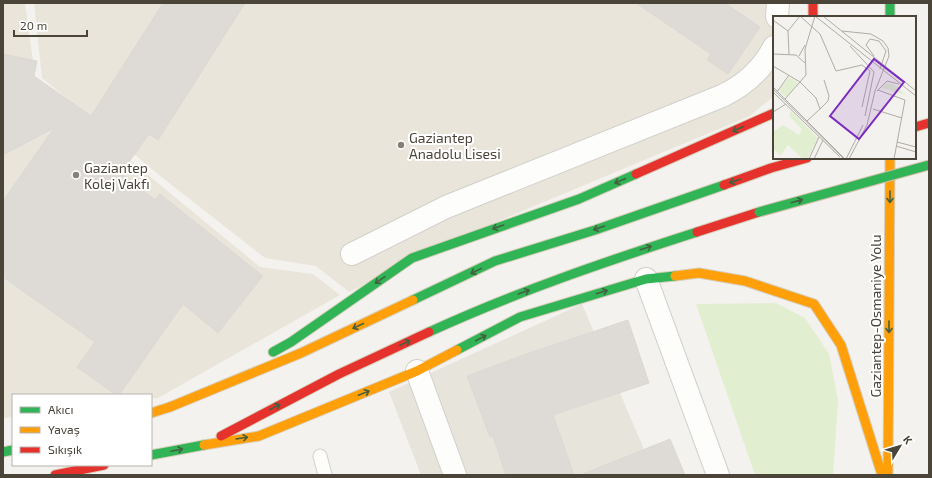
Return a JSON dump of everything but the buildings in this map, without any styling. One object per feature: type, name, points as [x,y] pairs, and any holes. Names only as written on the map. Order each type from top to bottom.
[{"type":"main road","points":[[812,16],[814,3]]},
{"type":"main road","points":[[890,3],[890,16]]},
{"type":"main road","points":[[264,356],[291,342],[412,258],[579,199],[773,113]]},
{"type":"main road","points":[[916,127],[929,123]]},
{"type":"main road","points":[[152,413],[170,407],[301,353],[495,261],[595,230],[771,168],[803,159]]},
{"type":"main road","name":"Gaziantep-Osmaniye Yolu","points":[[888,475],[890,159]]},
{"type":"main road","points":[[204,445],[339,374],[476,310],[614,259],[760,212],[929,165]]},
{"type":"main road","points":[[152,455],[259,436],[417,371],[520,317],[646,279],[699,274],[745,281],[814,304],[841,345],[882,475]]},
{"type":"main road","points":[[170,407],[251,364]]},
{"type":"main road","points":[[55,475],[99,466]]},
{"type":"street","points":[[777,16],[778,3]]},
{"type":"street","points":[[352,254],[446,207],[722,96],[738,88],[752,77],[764,64],[773,49]]},
{"type":"street","points":[[646,279],[718,475]]},
{"type":"street","points":[[417,371],[455,475]]},
{"type":"lane","points":[[320,456],[326,475]]},
{"type":"shaded area","name":"Gaziantep Kolej Vakfı","points":[[3,3],[25,3],[36,83],[260,267],[313,274],[340,295],[158,398],[152,398],[152,394],[12,394],[12,417],[3,418]]},
{"type":"shaded area","name":"Gaziantep Anadolu Lisesi","points":[[34,3],[789,3],[787,16],[773,16],[773,97],[750,116],[501,220],[349,292],[316,266],[265,258],[159,175],[42,78]]},
{"type":"shaded area","points":[[582,304],[655,475],[421,475],[389,392]]},
{"type":"green space","points":[[776,303],[805,318],[829,354],[838,400],[833,475],[755,475],[696,304]]},
{"type":"traffic: fast","points":[[890,3],[890,16]]},
{"type":"traffic: fast","points":[[759,212],[929,165]]},
{"type":"traffic: fast","points":[[273,352],[291,342],[412,258],[579,199],[636,174]]},
{"type":"traffic: fast","points":[[413,300],[495,261],[595,230],[724,185]]},
{"type":"traffic: fast","points":[[429,332],[528,290],[629,254],[697,232]]},
{"type":"traffic: fast","points":[[457,350],[520,317],[646,279],[675,276]]},
{"type":"traffic: fast","points":[[152,455],[204,445]]},
{"type":"traffic: fast","points":[[3,452],[12,450]]},
{"type":"traffic: slow","points":[[888,473],[890,159]]},
{"type":"traffic: slow","points":[[675,276],[699,273],[745,281],[814,304],[841,345],[882,475]]},
{"type":"traffic: slow","points":[[170,407],[301,353],[413,300]]},
{"type":"traffic: slow","points":[[204,445],[259,436],[417,371],[457,350]]},
{"type":"traffic: slow","points":[[152,413],[170,407]]},
{"type":"traffic: jam","points":[[813,3],[813,16]]},
{"type":"traffic: jam","points":[[636,174],[773,113]]},
{"type":"traffic: jam","points":[[916,127],[929,123]]},
{"type":"traffic: jam","points":[[724,185],[771,168],[803,159]]},
{"type":"traffic: jam","points":[[697,232],[759,212]]},
{"type":"traffic: jam","points":[[221,436],[339,374],[429,332]]},
{"type":"traffic: jam","points":[[55,475],[99,466]]},
{"type":"place","name":"Gaziantep Anadolu Lisesi","points":[[401,145]]},
{"type":"place","name":"Gaziantep Kolej Vakfı","points":[[76,175]]}]
